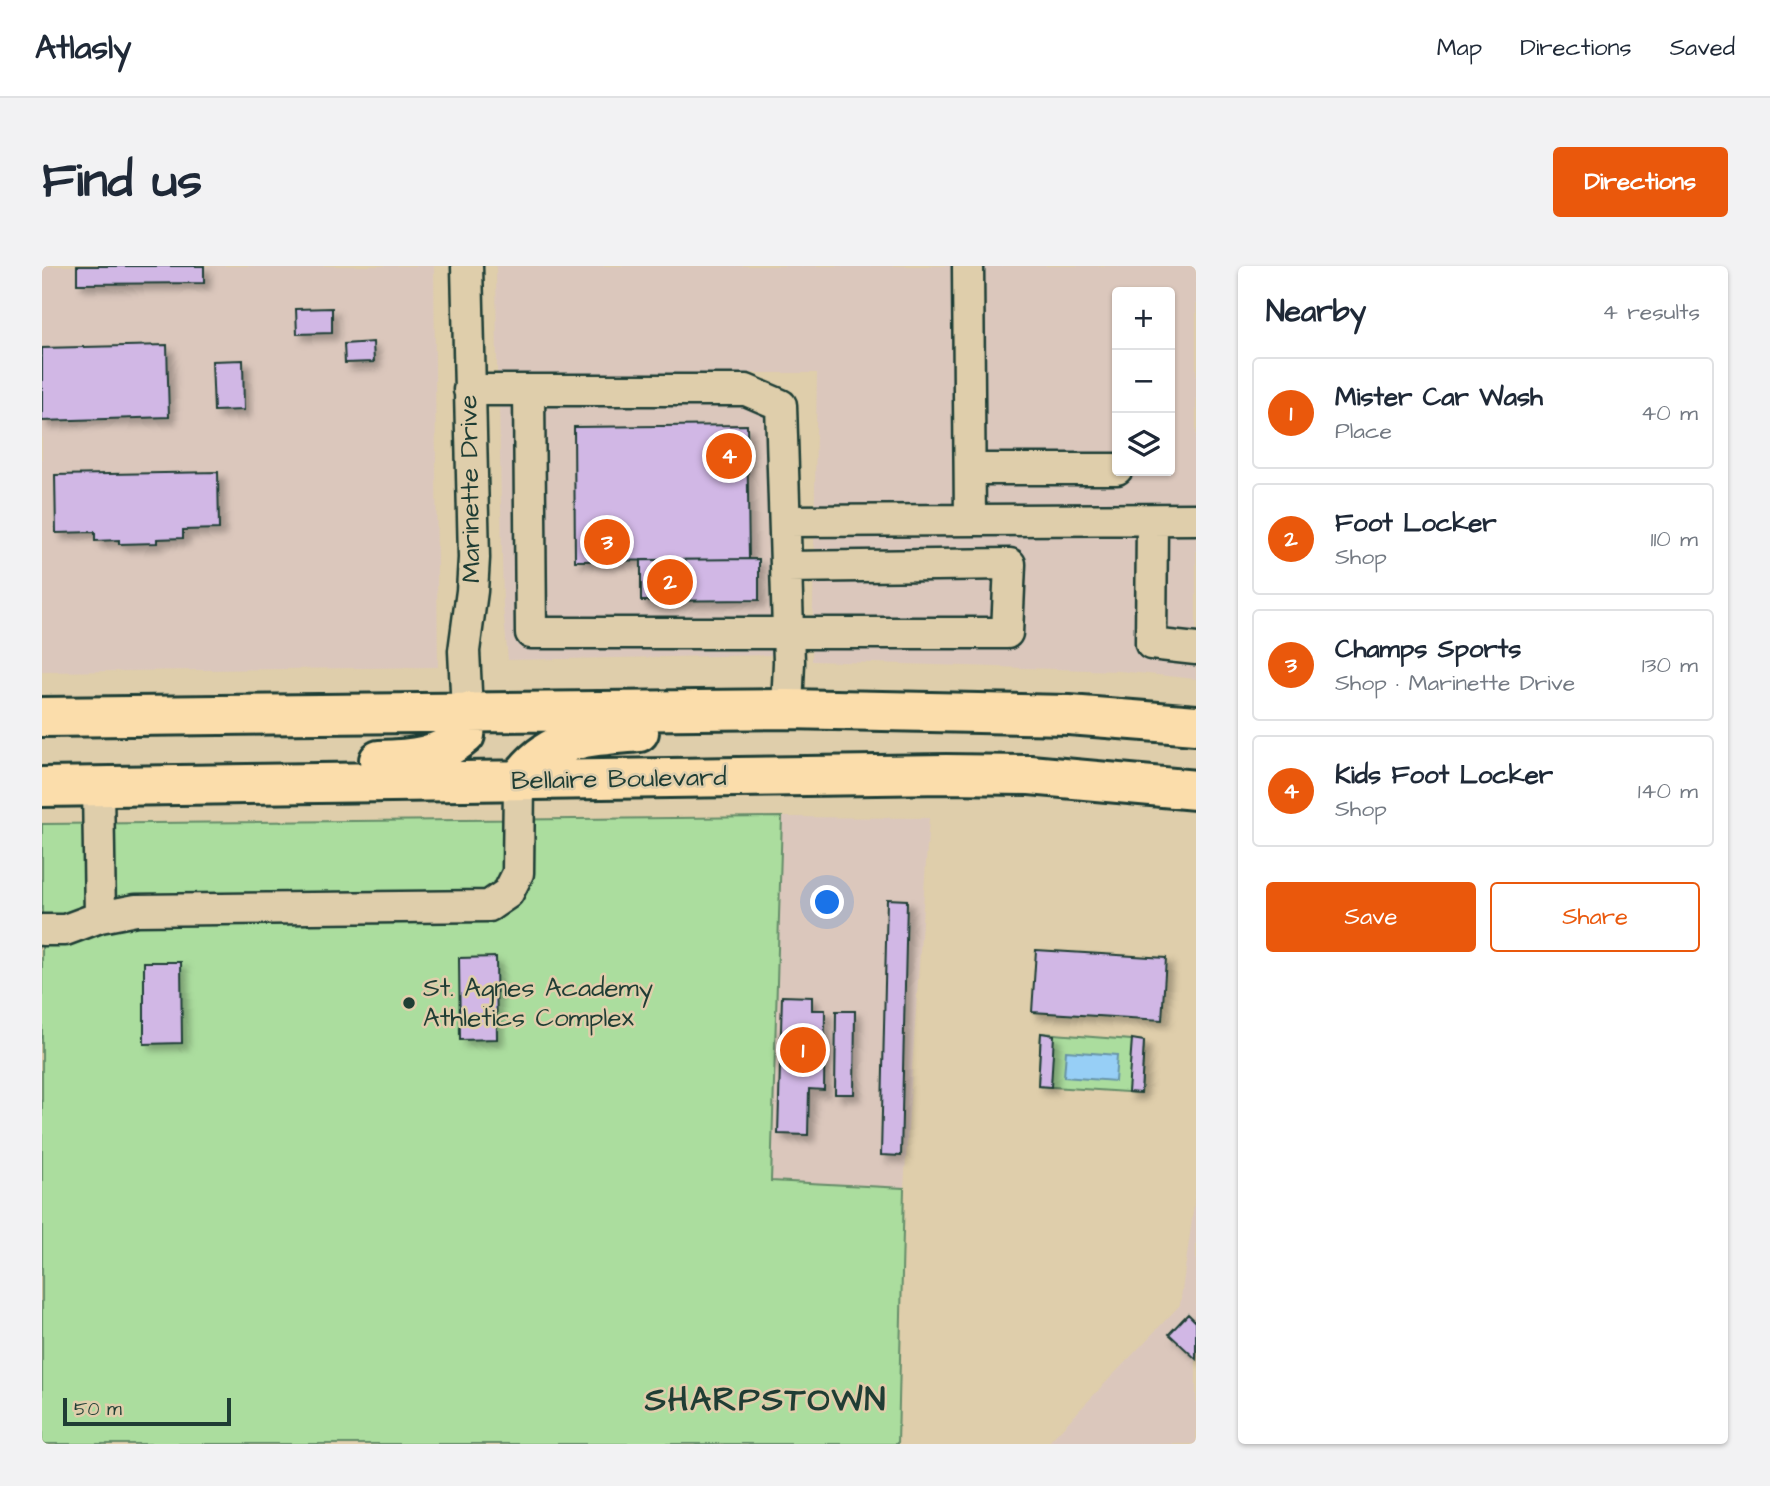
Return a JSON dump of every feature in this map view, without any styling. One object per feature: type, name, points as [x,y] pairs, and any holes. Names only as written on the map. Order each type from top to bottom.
[{"type":"main road","points":[[42,717],[787,709],[1069,715],[1196,725]]},
{"type":"main road","points":[[519,780],[529,766],[552,747],[588,738],[652,729],[662,726],[680,710]]},
{"type":"main road","points":[[241,784],[299,763],[406,759],[438,752],[465,735],[467,712]]},
{"type":"main road","name":"Bellaire Boulevard","points":[[42,787],[1000,775],[1196,790]]},
{"type":"street","name":"Marinette Drive","points":[[467,266],[474,558],[464,651],[467,712]]},
{"type":"street","points":[[968,266],[970,519]]},
{"type":"street","points":[[469,390],[747,390],[781,405],[789,634],[787,709]]},
{"type":"street","points":[[529,390],[531,632],[1007,633],[1010,564],[787,568]]},
{"type":"street","points":[[971,470],[1112,469]]},
{"type":"street","points":[[786,521],[1196,519]]},
{"type":"street","points":[[1152,520],[1151,644],[1196,649]]},
{"type":"street","points":[[42,930],[65,930],[100,917],[136,910],[489,905],[508,893],[518,873],[519,780]]},
{"type":"street","points":[[98,787],[100,917]]},
{"type":"shaded area","points":[[42,266],[434,266],[438,667],[42,672]]},
{"type":"shaded area","points":[[496,266],[1196,266],[1196,679],[1119,671],[812,661],[817,373],[497,373]]},
{"type":"shaded area","points":[[499,402],[737,402],[771,418],[772,655],[508,660],[503,607]]},
{"type":"shaded area","points":[[782,817],[929,818],[904,1188],[771,1181]]},
{"type":"shaded area","points":[[1196,1191],[1196,1444],[1047,1444],[1180,1305]]},
{"type":"green space","name":"St. Agnes Academy Athletics Complex","points":[[782,817],[771,1181],[904,1188],[898,1444],[42,1444],[42,824]]},
{"type":"green space","points":[[1041,1033],[1144,1041],[1141,1093],[1038,1086]]},
{"type":"water","points":[[1066,1051],[1117,1055],[1115,1081],[1064,1077]]},
{"type":"building","points":[[77,266],[204,266],[204,283],[77,284]]},
{"type":"building","points":[[332,308],[332,333],[297,334],[296,309]]},
{"type":"building","points":[[373,342],[374,362],[345,363],[344,344]]},
{"type":"building","points":[[167,345],[169,417],[42,421],[42,348]]},
{"type":"building","points":[[243,360],[244,410],[214,411],[212,361]]},
{"type":"building","points":[[747,425],[749,559],[575,561],[574,427]]},
{"type":"building","points":[[218,472],[219,529],[183,530],[183,538],[157,539],[157,543],[119,544],[119,540],[95,541],[95,532],[56,533],[55,475]]},
{"type":"building","points":[[759,559],[759,600],[641,601],[641,560]]},
{"type":"building","points":[[887,899],[907,900],[901,1156],[881,1155]]},
{"type":"building","points":[[1036,950],[1166,958],[1162,1020],[1032,1012]]},
{"type":"building","points":[[496,957],[497,1039],[460,1040],[459,958]]},
{"type":"building","points":[[144,962],[181,962],[182,1043],[144,1044]]},
{"type":"building","points":[[782,996],[812,997],[812,1010],[825,1010],[824,1090],[809,1089],[808,1135],[778,1134]]},
{"type":"building","points":[[836,1011],[855,1011],[854,1094],[835,1094]]},
{"type":"building","points":[[1041,1033],[1054,1035],[1051,1087],[1038,1086]]},
{"type":"building","points":[[1132,1039],[1144,1041],[1141,1093],[1128,1092]]},
{"type":"building","points":[[1188,1314],[1196,1322],[1196,1359],[1169,1334]]},
{"type":"place","name":"Kids Foot Locker","points":[[729,456]]},
{"type":"place","name":"Champs Sports","points":[[607,542]]},
{"type":"place","name":"Foot Locker","points":[[670,582]]},
{"type":"place","name":"St. Agnes Academy Athletics Complex","points":[[409,1003]]},
{"type":"place","name":"Mister Car Wash","points":[[803,1050]]},
{"type":"district","name":"SHARPSTOWN","points":[[766,1400]]}]
